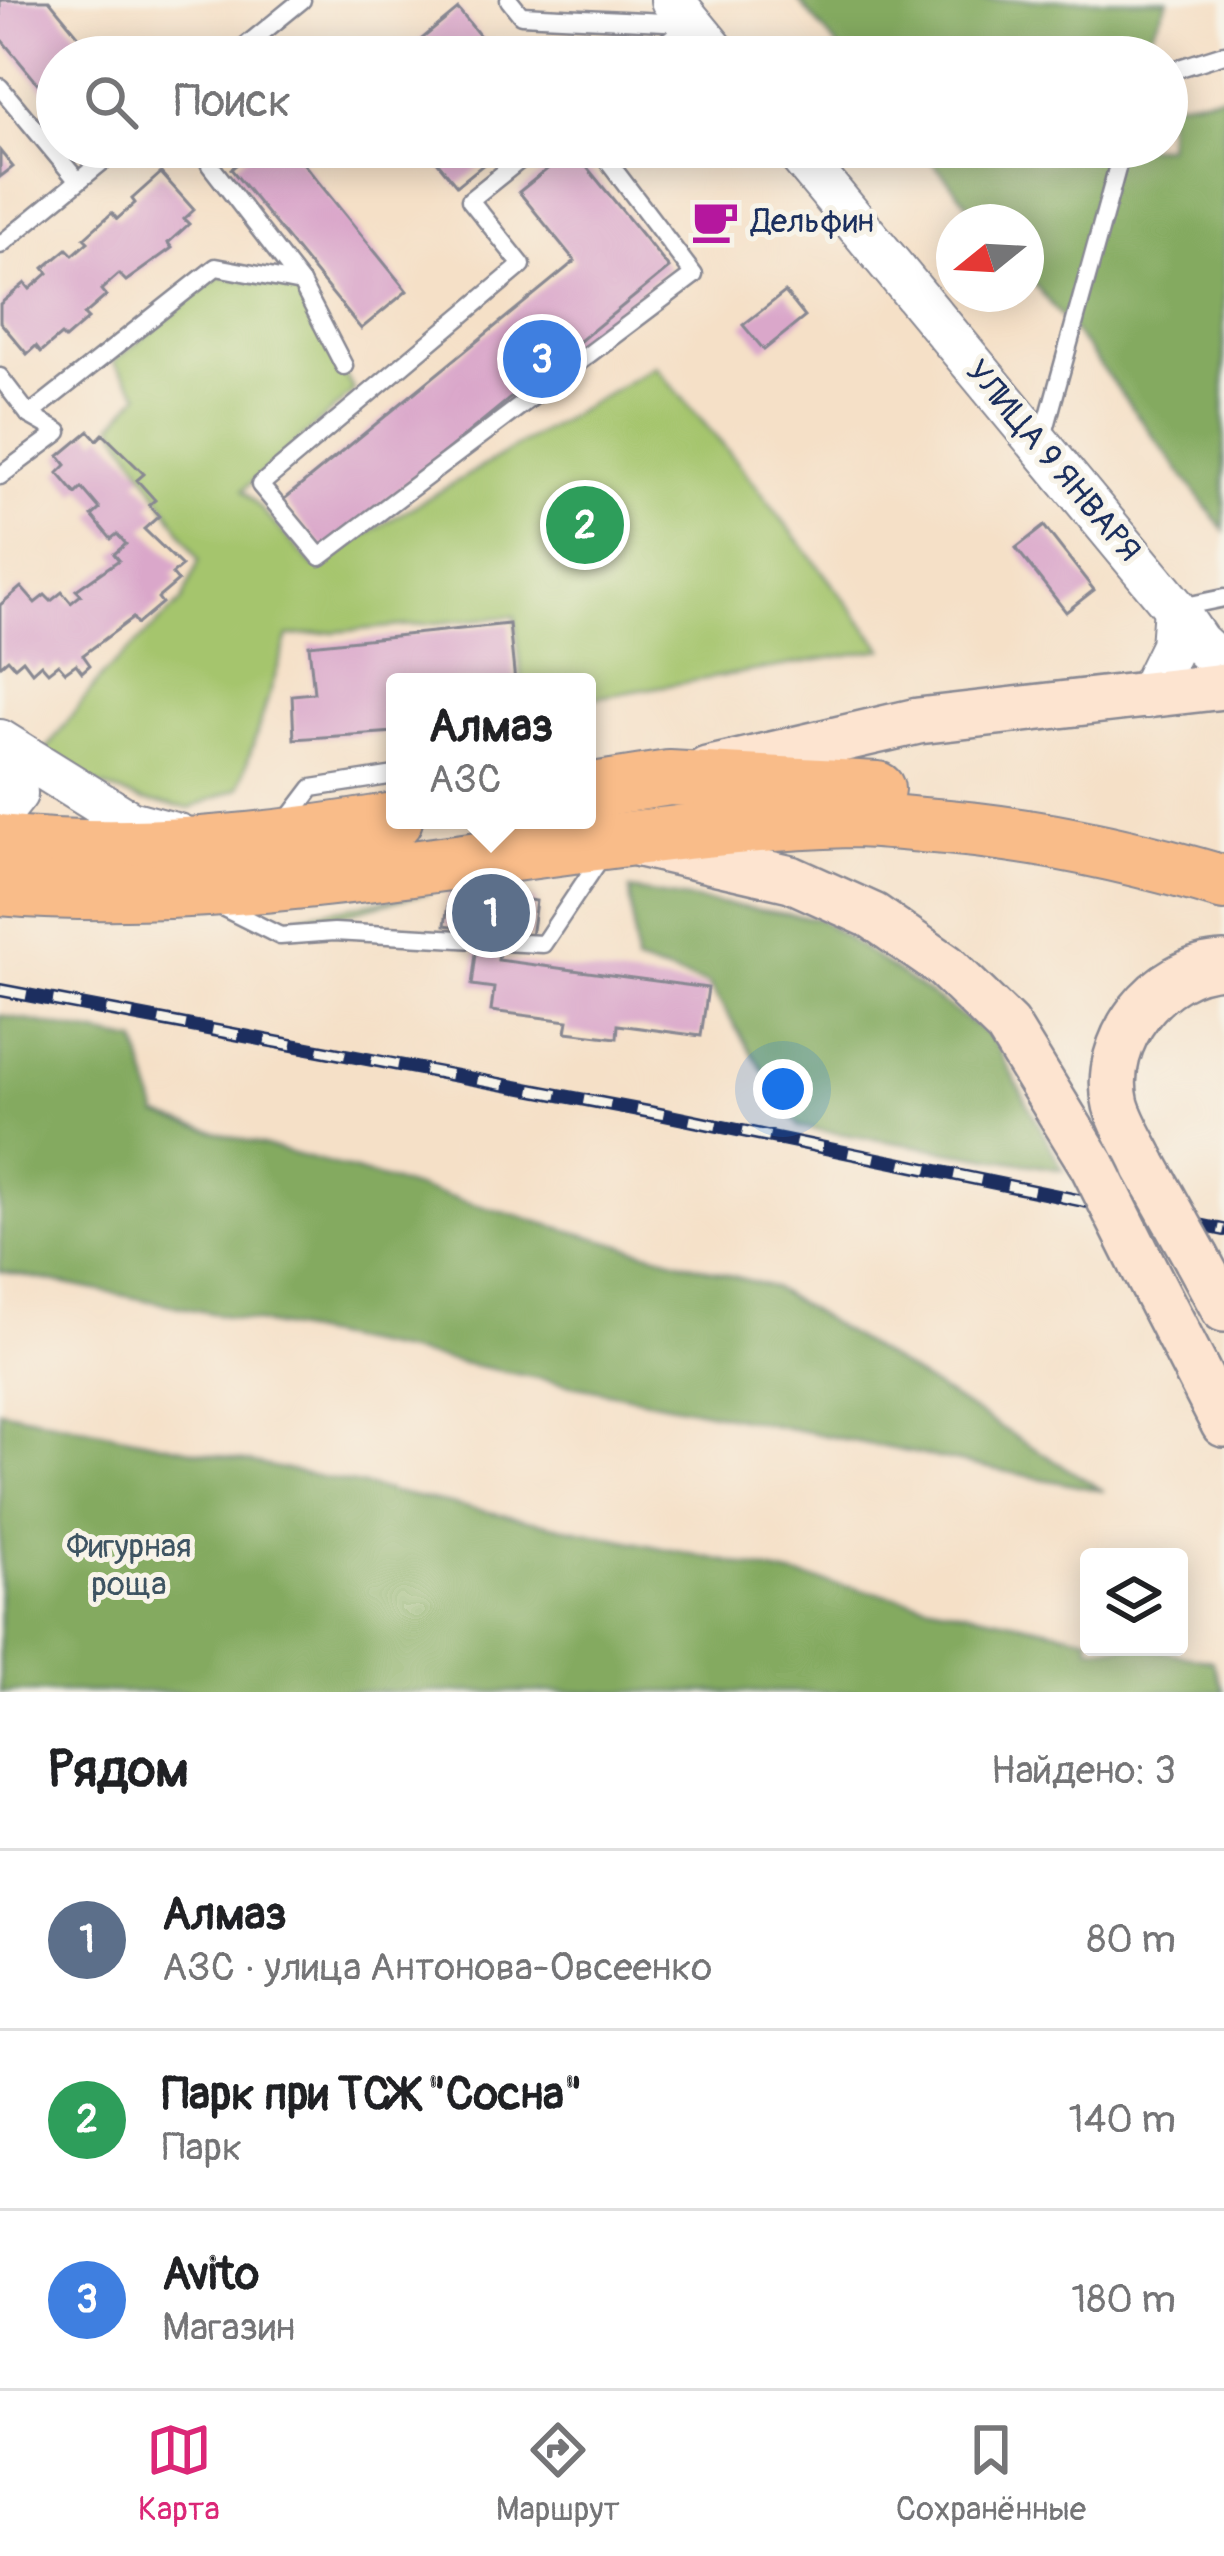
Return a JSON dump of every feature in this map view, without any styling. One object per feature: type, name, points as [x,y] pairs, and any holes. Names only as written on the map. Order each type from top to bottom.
[{"type":"highway","points":[[596,789],[669,778],[976,796],[1128,820],[1224,845]]},
{"type":"highway","points":[[0,842],[113,847],[202,868],[406,868],[614,838],[853,820],[973,829],[1126,854],[1224,883]]},
{"type":"highway","points":[[0,888],[82,894],[202,868],[273,841],[386,822]]},
{"type":"main road","points":[[669,778],[918,721],[1224,686]]},
{"type":"main road","points":[[614,838],[791,879],[873,916],[945,966],[1007,1026],[1094,1166],[1224,1424]]},
{"type":"main road","points":[[1224,965],[1175,978],[1140,1011],[1113,1061],[1117,1106],[1224,1309]]},
{"type":"street","points":[[681,11],[702,36]]},
{"type":"street","name":"УЛИЦА 9 ЯНВАРЯ","points":[[810,168],[1175,608],[1198,642],[1224,666]]},
{"type":"street","points":[[1148,697],[1172,646],[1175,608]]},
{"type":"street","points":[[0,744],[15,775],[16,794],[0,814]]},
{"type":"street","points":[[0,744],[202,868]]},
{"type":"lane","points":[[258,36],[302,0]]},
{"type":"lane","points":[[509,0],[521,15],[681,11]]},
{"type":"lane","points":[[663,36],[681,11]]},
{"type":"lane","points":[[1188,65],[1224,54]]},
{"type":"lane","points":[[0,87],[36,130]]},
{"type":"lane","points":[[67,168],[77,180]]},
{"type":"lane","points":[[0,245],[93,168]]},
{"type":"lane","points":[[212,168],[301,283],[344,366]]},
{"type":"lane","points":[[510,168],[470,200],[522,265],[260,485],[320,557],[694,275],[613,168]]},
{"type":"lane","points":[[1041,446],[1117,168]]},
{"type":"lane","points":[[29,415],[216,267],[301,283]]},
{"type":"lane","points":[[0,377],[29,415],[58,432],[0,476]]},
{"type":"lane","points":[[1175,608],[1224,598]]},
{"type":"lane","points":[[273,841],[311,788],[386,776]]},
{"type":"lane","points":[[500,942],[543,944],[614,838]]},
{"type":"lane","points":[[202,868],[280,936],[334,932],[478,940]]},
{"type":"green space","points":[[798,0],[1168,0],[1150,36],[828,36]]},
{"type":"green space","points":[[1224,95],[1224,530],[1044,296],[1044,204],[968,204],[938,168],[1188,168],[1188,100]]},
{"type":"green space","points":[[220,276],[295,288],[354,391],[243,490],[313,565],[655,366],[739,464],[883,649],[596,697],[596,673],[521,673],[515,616],[288,636],[239,788],[190,808],[143,801],[36,763],[101,677],[182,601],[199,560],[113,424],[140,394],[113,362]]},
{"type":"green space","points":[[630,890],[819,919],[992,1037],[1063,1170],[799,1127],[708,984],[636,963]]},
{"type":"green space","points":[[430,892],[304,924],[296,922],[304,915]]},
{"type":"green space","points":[[0,1015],[137,1042],[158,1116],[772,1287],[1104,1491],[0,1271]]},
{"type":"green space","name":"Фигурная роща","points":[[0,1410],[1080,1635],[1080,1656],[1186,1656],[1212,1661],[1224,1692],[0,1692]]},
{"type":"building","points":[[0,0],[49,0],[79,36],[36,36],[36,81],[0,38]]},
{"type":"building","points":[[458,9],[480,36],[425,36]]},
{"type":"building","points":[[0,151],[13,167],[0,177]]},
{"type":"building","points":[[307,168],[407,291],[361,329],[231,169]]},
{"type":"building","points":[[442,168],[479,168],[457,186]]},
{"type":"building","points":[[549,168],[587,168],[669,268],[325,550],[283,500],[575,261],[519,192]]},
{"type":"building","points":[[161,173],[194,210],[184,219],[189,224],[168,243],[172,248],[126,281],[119,274],[101,290],[106,296],[84,315],[88,319],[65,339],[61,335],[41,352],[36,346],[27,354],[0,322],[0,304],[25,283],[30,289],[48,273],[44,268],[67,249],[73,255],[88,242],[84,238],[112,213],[117,219]]},
{"type":"building","points":[[785,292],[805,317],[764,350],[743,325]]},
{"type":"building","points":[[89,431],[97,440],[103,434],[144,474],[137,480],[155,500],[149,505],[159,516],[144,529],[182,566],[172,574],[178,581],[158,598],[162,603],[137,624],[133,618],[83,655],[90,665],[82,672],[76,664],[65,672],[58,664],[48,672],[41,664],[32,672],[23,660],[15,667],[8,659],[0,666],[0,605],[21,587],[35,603],[45,595],[51,601],[62,592],[71,603],[81,595],[76,590],[119,560],[114,554],[126,544],[117,534],[111,539],[92,516],[100,509],[82,488],[76,494],[58,473],[66,465],[59,456]]},
{"type":"building","points":[[1044,526],[1094,590],[1066,612],[1016,548]]},
{"type":"building","points":[[509,624],[514,673],[386,673],[386,733],[294,739],[292,695],[314,693],[309,645]]},
{"type":"building","points":[[450,889],[536,901],[531,937],[501,933],[498,960],[708,988],[701,1036],[618,1025],[617,1038],[566,1032],[568,1021],[491,1011],[494,988],[472,985],[479,930],[445,925]]},
{"type":"railway","points":[[0,990],[660,1114],[1224,1230]]},
{"type":"place","name":"Дельфин","points":[[715,221]]},
{"type":"place","name":"Avito","points":[[542,359]]},
{"type":"place","name":"Парк при ТСЖ \"Сосна\"","points":[[585,525]]},
{"type":"place","name":"Алмаз","points":[[491,913]]}]
